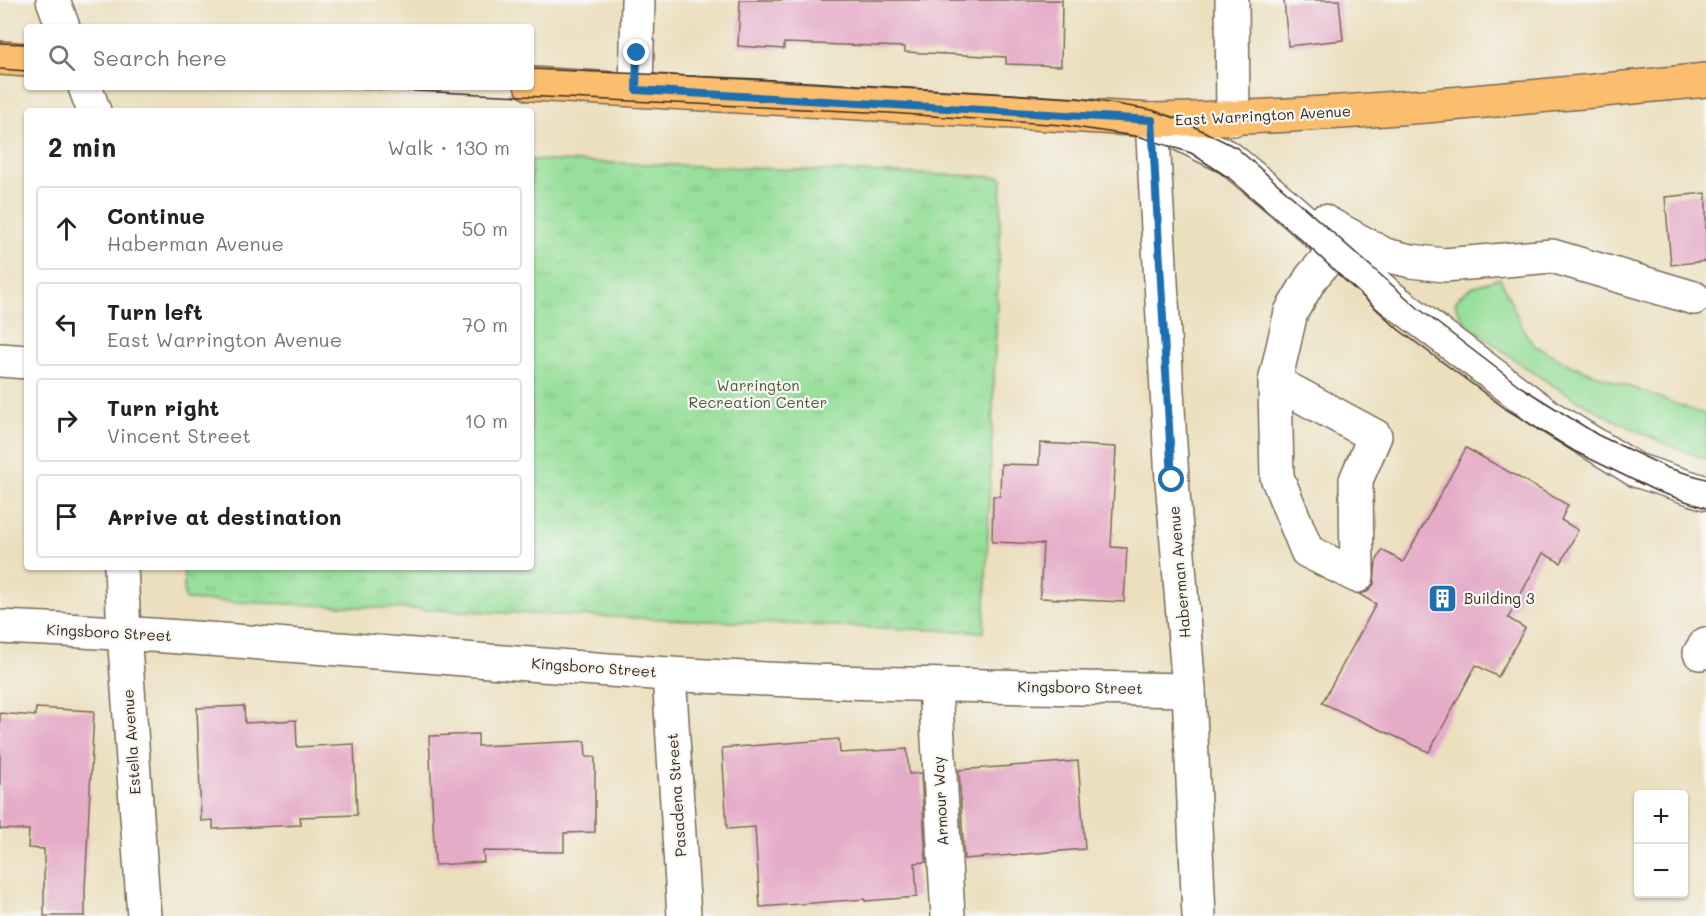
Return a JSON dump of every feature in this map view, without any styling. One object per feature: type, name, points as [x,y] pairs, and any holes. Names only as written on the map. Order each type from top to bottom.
[{"type":"main road","points":[[0,58],[24,60]]},
{"type":"main road","name":"East Warrington Avenue","points":[[534,84],[1152,120],[1233,119],[1451,105],[1706,80]]},
{"type":"street","points":[[53,0],[62,24]]},
{"type":"street","points":[[636,90],[638,0]]},
{"type":"street","points":[[1232,0],[1233,119]]},
{"type":"street","points":[[86,90],[93,108]]},
{"type":"street","points":[[1152,120],[1229,158],[1283,202],[1391,298],[1548,416],[1636,470],[1706,493]]},
{"type":"street","name":"Haberman Avenue","points":[[1152,120],[1172,480],[1189,690],[1199,916]]},
{"type":"street","points":[[1283,202],[1385,255],[1412,261],[1444,264],[1552,256],[1695,298]]},
{"type":"street","points":[[1275,382],[1375,436],[1356,480],[1358,576],[1307,551],[1277,477],[1275,382],[1292,312],[1311,278],[1335,250]]},
{"type":"street","points":[[0,360],[24,362]]},
{"type":"street","name":"Estella Avenue","points":[[121,570],[144,916]]},
{"type":"street","name":"Kingsboro Street","points":[[0,627],[124,632],[669,674],[935,686],[1189,690]]},
{"type":"street","name":"Pasadena Street","points":[[669,674],[684,916]]},
{"type":"street","name":"Armour Way","points":[[935,686],[948,916]]},
{"type":"green space","name":"Warrington Recreation Center","points":[[534,160],[1002,177],[984,632],[185,600],[183,570],[534,570]]},
{"type":"green space","points":[[1500,278],[1524,331],[1534,345],[1570,365],[1706,415],[1706,459],[1650,436],[1594,409],[1516,361],[1470,326],[1461,316],[1455,304],[1458,298],[1474,286]]},
{"type":"building","points":[[740,0],[1062,0],[1061,66],[1006,64],[1006,57],[905,52],[905,47],[784,43],[784,49],[738,46]]},
{"type":"building","points":[[1284,0],[1339,0],[1343,40],[1288,46]]},
{"type":"building","points":[[1706,193],[1706,261],[1671,265],[1665,197]]},
{"type":"building","points":[[1040,443],[1116,447],[1111,547],[1127,548],[1124,602],[1040,598],[1043,544],[992,542],[993,496],[1000,496],[1001,464],[1039,465]]},
{"type":"building","name":"Building 3","points":[[1466,448],[1568,505],[1561,520],[1578,530],[1561,563],[1543,553],[1508,618],[1525,628],[1498,677],[1476,665],[1429,752],[1322,703],[1376,604],[1359,594],[1367,592],[1374,584],[1376,562],[1382,550],[1403,562]]},
{"type":"building","points":[[244,706],[245,723],[296,720],[297,747],[354,744],[357,815],[300,817],[301,825],[213,829],[213,820],[201,821],[197,708]]},
{"type":"building","points":[[36,708],[94,711],[85,916],[44,916],[44,849],[28,848],[29,830],[0,829],[0,713],[35,716]]},
{"type":"building","points":[[478,734],[478,746],[585,741],[586,757],[595,757],[595,832],[564,833],[564,852],[483,851],[484,862],[435,865],[429,736]]},
{"type":"building","points":[[839,739],[840,753],[907,749],[909,774],[921,773],[926,862],[915,863],[917,897],[760,907],[755,827],[727,829],[722,748]]},
{"type":"building","points":[[1078,761],[1085,849],[964,859],[959,770]]},
{"type":"tram line","points":[[0,43],[24,44]]},
{"type":"tram line","points":[[0,69],[24,71]]},
{"type":"tram line","points":[[534,69],[758,79],[1078,98],[1152,110],[1181,120],[1237,148],[1418,308],[1521,387],[1598,435],[1668,468],[1706,479]]},
{"type":"tram line","points":[[395,90],[889,113],[1062,125],[1141,137],[1191,153],[1229,178],[1305,243],[1399,330],[1506,409],[1574,451],[1656,491],[1706,508]]},
{"type":"place","name":"Building 3","points":[[1443,599]]},
{"type":"route","points":[[637,53],[636,90],[1152,120],[1172,480]]}]
